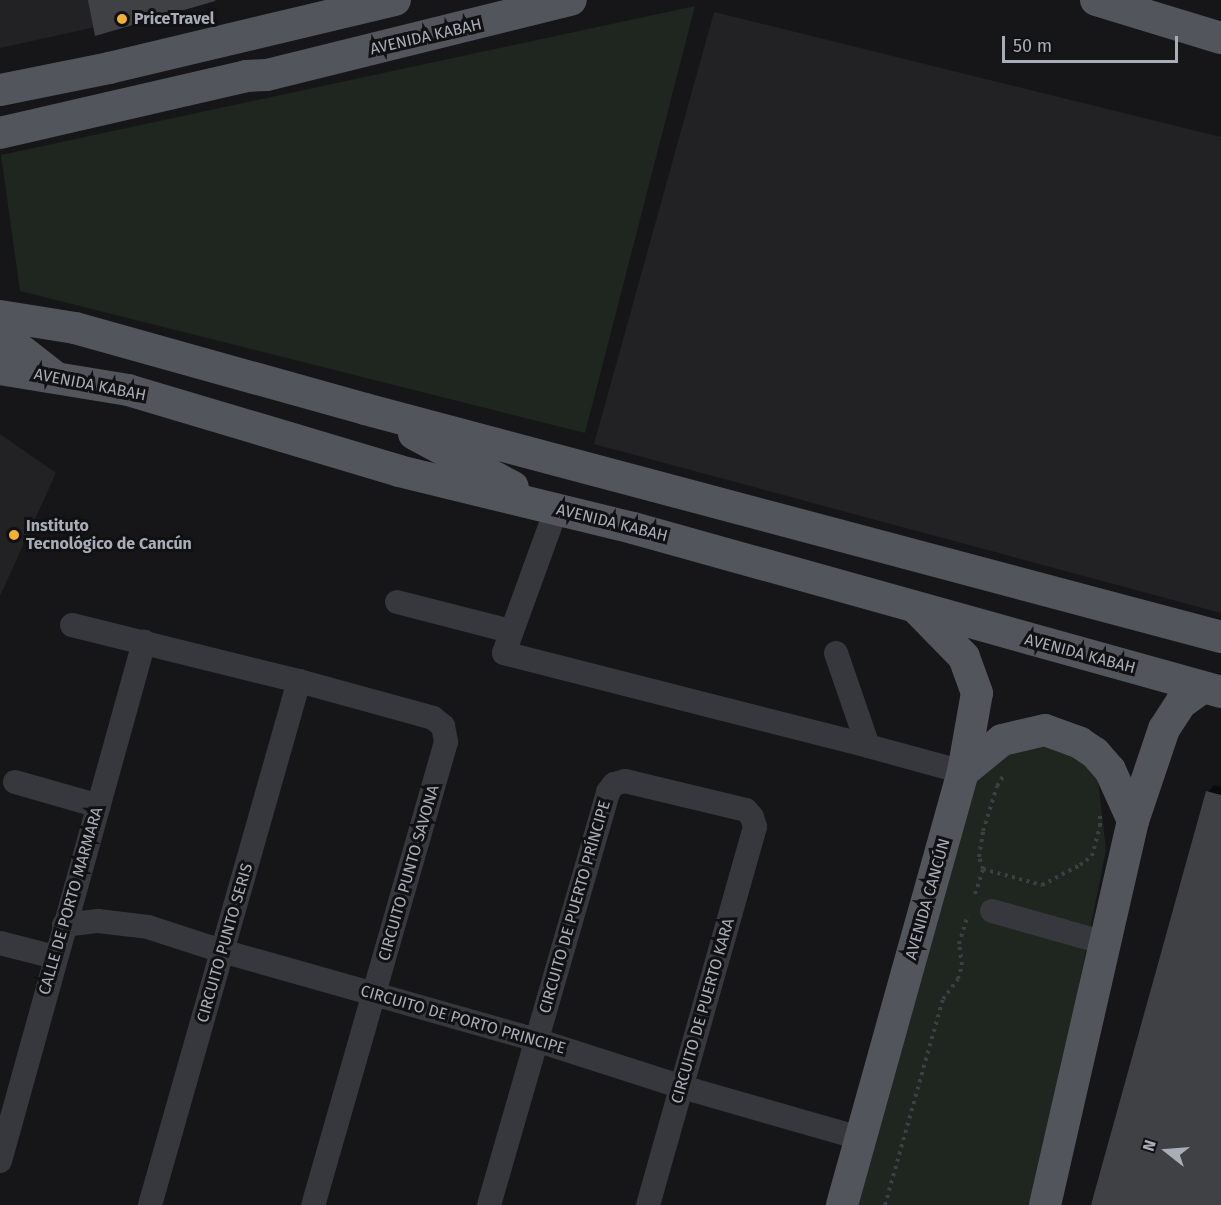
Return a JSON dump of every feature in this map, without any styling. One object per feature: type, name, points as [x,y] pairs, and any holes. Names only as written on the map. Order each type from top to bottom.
[{"type":"main road","points":[[0,90],[109,68],[395,0]]},
{"type":"main road","points":[[469,27],[522,0]]},
{"type":"main road","name":"AVENIDA KABAH","points":[[0,133],[246,76],[267,75],[571,0]]},
{"type":"main road","points":[[1096,0],[1221,38]]},
{"type":"main road","points":[[109,68],[267,75]]},
{"type":"main road","points":[[0,316],[75,328],[365,409],[1221,637]]},
{"type":"main road","points":[[0,334],[57,378]]},
{"type":"main road","name":"AVENIDA KABAH","points":[[0,369],[128,390],[399,471],[633,528],[857,588],[916,609],[1212,690]]},
{"type":"main road","points":[[365,409],[556,510]]},
{"type":"main road","name":"AVENIDA CANCÚN","points":[[842,1205],[963,772],[977,693],[964,657],[916,609]]},
{"type":"main road","points":[[1045,1205],[1133,821],[1164,729],[1180,703],[1212,690]]},
{"type":"main road","points":[[963,772],[1002,740],[1045,730],[1080,743],[1095,753],[1110,770],[1133,821]]},
{"type":"street","points":[[556,510],[504,653],[963,772]]},
{"type":"street","points":[[397,602],[510,632]]},
{"type":"street","points":[[72,625],[299,681]]},
{"type":"street","name":"CALLE DE PORTO MARMARA","points":[[0,1161],[7,1110],[55,957],[144,642]]},
{"type":"street","points":[[836,653],[868,746]]},
{"type":"street","name":"CIRCUITO PUNTO SAVONA","points":[[299,681],[433,718],[443,726],[446,741],[313,1205]]},
{"type":"street","name":"CIRCUITO PUNTO SERIS","points":[[150,1205],[299,681]]},
{"type":"street","name":"CIRCUITO DE PUERTO PRÍNCIPE","points":[[489,1205],[608,792],[614,784],[625,781],[746,810],[752,817]]},
{"type":"street","points":[[15,782],[99,806]]},
{"type":"street","name":"CIRCUITO DE PUERTO KARA","points":[[648,1205],[755,828],[752,817]]},
{"type":"street","points":[[978,908],[1106,943]]},
{"type":"street","name":"CIRCUITO DE PORTO PRINCIPE","points":[[64,925],[98,921],[148,927],[222,951],[536,1040],[682,1087],[860,1138]]},
{"type":"street","points":[[0,943],[55,957]]},
{"type":"path","points":[[885,1205],[943,999],[958,979],[962,965],[959,944],[978,908],[982,869],[979,857],[984,831],[997,786],[1009,768]]},
{"type":"path","points":[[982,869],[1042,885],[1092,856],[1100,826],[1099,810]]},
{"type":"shaded area","points":[[0,0],[219,0],[0,48]]},
{"type":"shaded area","points":[[695,6],[585,433],[20,291],[1,155]]},
{"type":"shaded area","points":[[714,12],[1221,137],[1221,613],[594,444]]},
{"type":"shaded area","name":"Instituto Tecnológico de Cancún","points":[[0,434],[56,473],[0,596]]},
{"type":"shaded area","points":[[1002,740],[1095,753],[1106,850],[1035,1205],[845,1205],[963,772]]},
{"type":"building","name":"PriceTravel","points":[[88,0],[215,0],[215,1],[95,36]]},
{"type":"building","points":[[1206,791],[1221,795],[1221,1205],[1091,1205]]},
{"type":"place","name":"PriceTravel","points":[[122,19]]},
{"type":"place","name":"Instituto Tecnológico de Cancún","points":[[14,535]]}]
